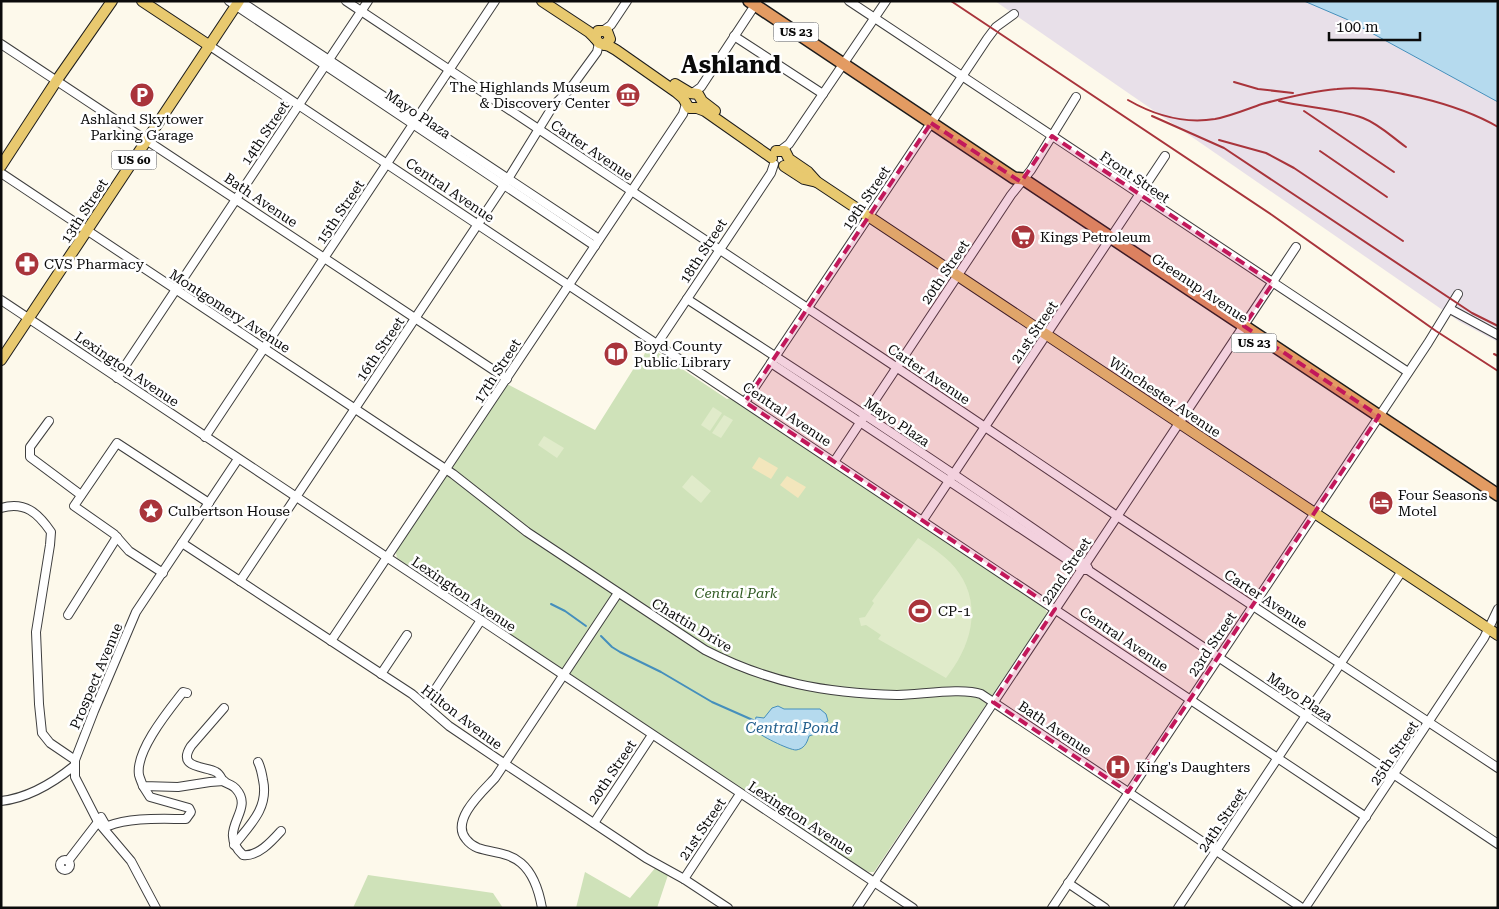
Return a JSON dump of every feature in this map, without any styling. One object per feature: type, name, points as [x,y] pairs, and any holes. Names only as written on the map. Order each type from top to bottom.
[{"type":"highway","name":"Greenup Avenue","points":[[754,3],[1376,419],[1498,504]]},
{"type":"highway","name":"Greenup Avenue","points":[[1376,419],[1498,495]]},
{"type":"main road","points":[[1,166],[57,80],[112,1]]},
{"type":"main road","name":"Central Avenue","points":[[142,1],[210,46]]},
{"type":"main road","name":"Winchester Avenue","points":[[542,1],[604,35]]},
{"type":"main road","name":"Winchester Avenue","points":[[551,1],[604,35],[619,52],[693,100],[705,111],[780,158],[808,172],[817,182],[1493,632]]},
{"type":"main road","name":"13th Street","points":[[1,360],[210,46],[236,2]]},
{"type":"street","name":"Carter Avenue","points":[[346,1],[1498,768]]},
{"type":"street","name":"14th Street","points":[[116,378],[368,1]]},
{"type":"street","name":"15th Street","points":[[205,437],[495,1]]},
{"type":"street","points":[[604,35],[627,1]]},
{"type":"street","name":"Front Street","points":[[850,1],[1408,372]]},
{"type":"street","name":"18th Street","points":[[657,344],[886,1]]},
{"type":"street","name":"Mayo Plaza","points":[[236,2],[597,243]]},
{"type":"street","name":"17th Street","points":[[331,641],[693,100],[754,3]]},
{"type":"street","name":"19th Street","points":[[745,402],[991,34],[996,27],[1014,14]]},
{"type":"street","name":"16th Street","points":[[240,581],[505,182],[553,106],[570,89],[597,52],[604,35]]},
{"type":"street","points":[[734,36],[823,94]]},
{"type":"street","name":"Bath Avenue","points":[[1,44],[507,379]]},
{"type":"street","name":"Central Avenue","points":[[210,46],[1366,817]]},
{"type":"street","name":"20th Street","points":[[834,462],[1018,181],[1052,136],[1076,97]]},
{"type":"street","name":"21st Street","points":[[922,520],[986,427],[1165,156]]},
{"type":"street","name":"Montgomery Avenue","points":[[1,173],[446,469]]},
{"type":"street","name":"22nd Street","points":[[857,908],[1055,609],[1086,568],[1118,516],[1296,247]]},
{"type":"street","name":"23rd Street","points":[[1052,908],[1450,309],[1458,294]]},
{"type":"street","name":"Mayo Plaza","points":[[687,299],[860,423],[948,482],[1086,568]]},
{"type":"street","name":"Lexington Avenue","points":[[1,300],[913,908]]},
{"type":"street","points":[[1450,309],[1498,335]]},
{"type":"street","name":"Mayo Plaza","points":[[773,360],[865,415],[953,474],[1086,568],[1498,844]]},
{"type":"street","points":[[49,421],[30,447],[30,457],[81,495]]},
{"type":"street","points":[[163,573],[129,551],[117,537],[74,506],[81,495],[117,443],[208,503]]},
{"type":"street","name":"Prospect Avenue","points":[[75,763],[94,711],[136,612],[238,459]]},
{"type":"street","name":"Chattin Drive","points":[[446,469],[527,532],[705,650],[737,666],[776,680],[814,688],[847,692],[917,694],[972,691],[981,694],[993,702]]},
{"type":"street","points":[[1,508],[26,507],[50,532],[50,545],[36,632],[42,733],[50,743],[75,763]]},
{"type":"street","points":[[68,614],[117,537]]},
{"type":"street","name":"Hilton Avenue","points":[[182,543],[381,674],[425,705],[449,726],[505,764],[646,858],[684,879],[728,908]]},
{"type":"street","name":"24th Street","points":[[1178,908],[1402,571]]},
{"type":"street","points":[[542,908],[535,883],[526,867],[510,856],[477,848],[470,843],[463,835],[463,818],[505,764],[618,593]]},
{"type":"street","name":"25th Street","points":[[1303,908],[1366,817],[1484,638],[1493,632],[1498,609]]},
{"type":"street","points":[[425,705],[481,620]]},
{"type":"street","points":[[381,674],[407,635]]},
{"type":"street","points":[[84,796],[108,826],[116,823],[188,818],[191,812],[189,808],[150,797],[143,786],[139,773],[141,759],[145,750],[173,705],[183,692],[188,693]]},
{"type":"street","name":"Bath Avenue","points":[[993,702],[1303,908]]},
{"type":"street","points":[[224,708],[196,740],[187,754],[188,760],[194,766],[216,771],[224,781],[239,792],[241,801],[240,814],[232,833],[234,845],[243,856],[248,856],[266,846],[282,831]]},
{"type":"street","name":"20th Street","points":[[594,823],[652,735]]},
{"type":"street","points":[[234,845],[259,814],[263,806],[264,786],[258,762]]},
{"type":"street","points":[[75,763],[75,776],[98,822],[130,861],[156,908]]},
{"type":"street","points":[[1,801],[21,797],[56,780],[75,763]]},
{"type":"street","points":[[143,786],[178,787],[224,781]]},
{"type":"street","name":"21st Street","points":[[684,879],[740,794]]},
{"type":"street","points":[[68,861],[98,822]]},
{"type":"street","points":[[1068,883],[1105,908]]},
{"type":"highlighted area","points":[[931,123],[1021,182],[1052,136],[1273,283],[1244,326],[1379,416],[1128,792],[993,702],[1055,609],[745,402]]},
{"type":"shaded area","points":[[995,1],[1304,1],[1346,19],[1498,102],[1498,342],[1460,322]]},
{"type":"green space","name":"Central Park","points":[[648,346],[727,399],[730,398],[1043,606],[1047,612],[874,872],[862,869],[397,558],[398,547],[506,385],[595,430],[634,368],[641,362]]},
{"type":"green space","points":[[713,407],[722,413],[710,431],[701,425]]},
{"type":"green space","points":[[724,415],[733,420],[721,438],[712,433]]},
{"type":"green space","points":[[544,436],[564,448],[557,458],[538,445]]},
{"type":"green space","points":[[692,475],[711,491],[701,503],[682,487]]},
{"type":"green space","name":"CP-1","points":[[918,538],[955,568],[966,586],[970,600],[972,614],[967,641],[962,654],[946,678],[878,639],[881,635],[866,625],[861,626],[859,618],[865,617],[874,603],[872,601]]},
{"type":"green space","points":[[656,867],[668,875],[657,908],[576,908],[585,872],[630,898]]},
{"type":"green space","points":[[368,875],[493,893],[503,908],[353,908]]},
{"type":"sand","points":[[759,457],[778,468],[771,479],[752,468]]},
{"type":"sand","points":[[787,476],[806,487],[798,498],[780,485]]},
{"type":"water","points":[[1304,1],[1498,1],[1498,102],[1346,19]]},
{"type":"water","name":"Central Pond","points":[[778,706],[784,709],[820,709],[826,714],[828,721],[822,724],[815,734],[809,736],[803,747],[796,750],[792,749],[767,738],[754,729],[756,717],[764,718],[772,708]]},
{"type":"waterway","points":[[551,604],[565,611],[586,626]]},
{"type":"waterway","points":[[601,636],[620,652],[661,672],[712,702],[755,721]]},
{"type":"railway","points":[[951,1],[1272,215],[1436,331],[1498,371]]},
{"type":"railway","points":[[1234,82],[1258,89],[1293,93]]},
{"type":"railway","points":[[1128,100],[1148,110],[1170,117],[1203,120],[1221,118],[1290,97],[1355,88],[1397,93],[1442,104],[1463,111],[1498,127]]},
{"type":"railway","points":[[1279,101],[1342,112],[1363,118],[1380,127],[1406,147]]},
{"type":"railway","points":[[1304,111],[1394,172]]},
{"type":"railway","points":[[1152,116],[1224,148],[1472,313],[1498,326]]},
{"type":"railway","points":[[1219,140],[1266,153],[1294,168],[1403,241]]},
{"type":"railway","points":[[1320,151],[1387,197]]},
{"type":"railway","points":[[1494,354],[1498,356]]},
{"type":"place","name":"Ashland Skytower Parking Garage","points":[[142,95]]},
{"type":"place","name":"The Highlands Museum & Discovery Center","points":[[628,95]]},
{"type":"place","name":"Kings Petroleum","points":[[1023,237]]},
{"type":"place","name":"CVS Pharmacy","points":[[27,264]]},
{"type":"place","name":"Boyd County Public Library","points":[[616,354]]},
{"type":"place","name":"Four Seasons Motel","points":[[1381,503]]},
{"type":"place","name":"Culbertson House","points":[[151,511]]},
{"type":"place","name":"CP-1","points":[[920,611]]},
{"type":"place","name":"King's Daughters","points":[[1118,767]]},
{"type":"district","name":"Ashland","points":[[731,65]]}]
